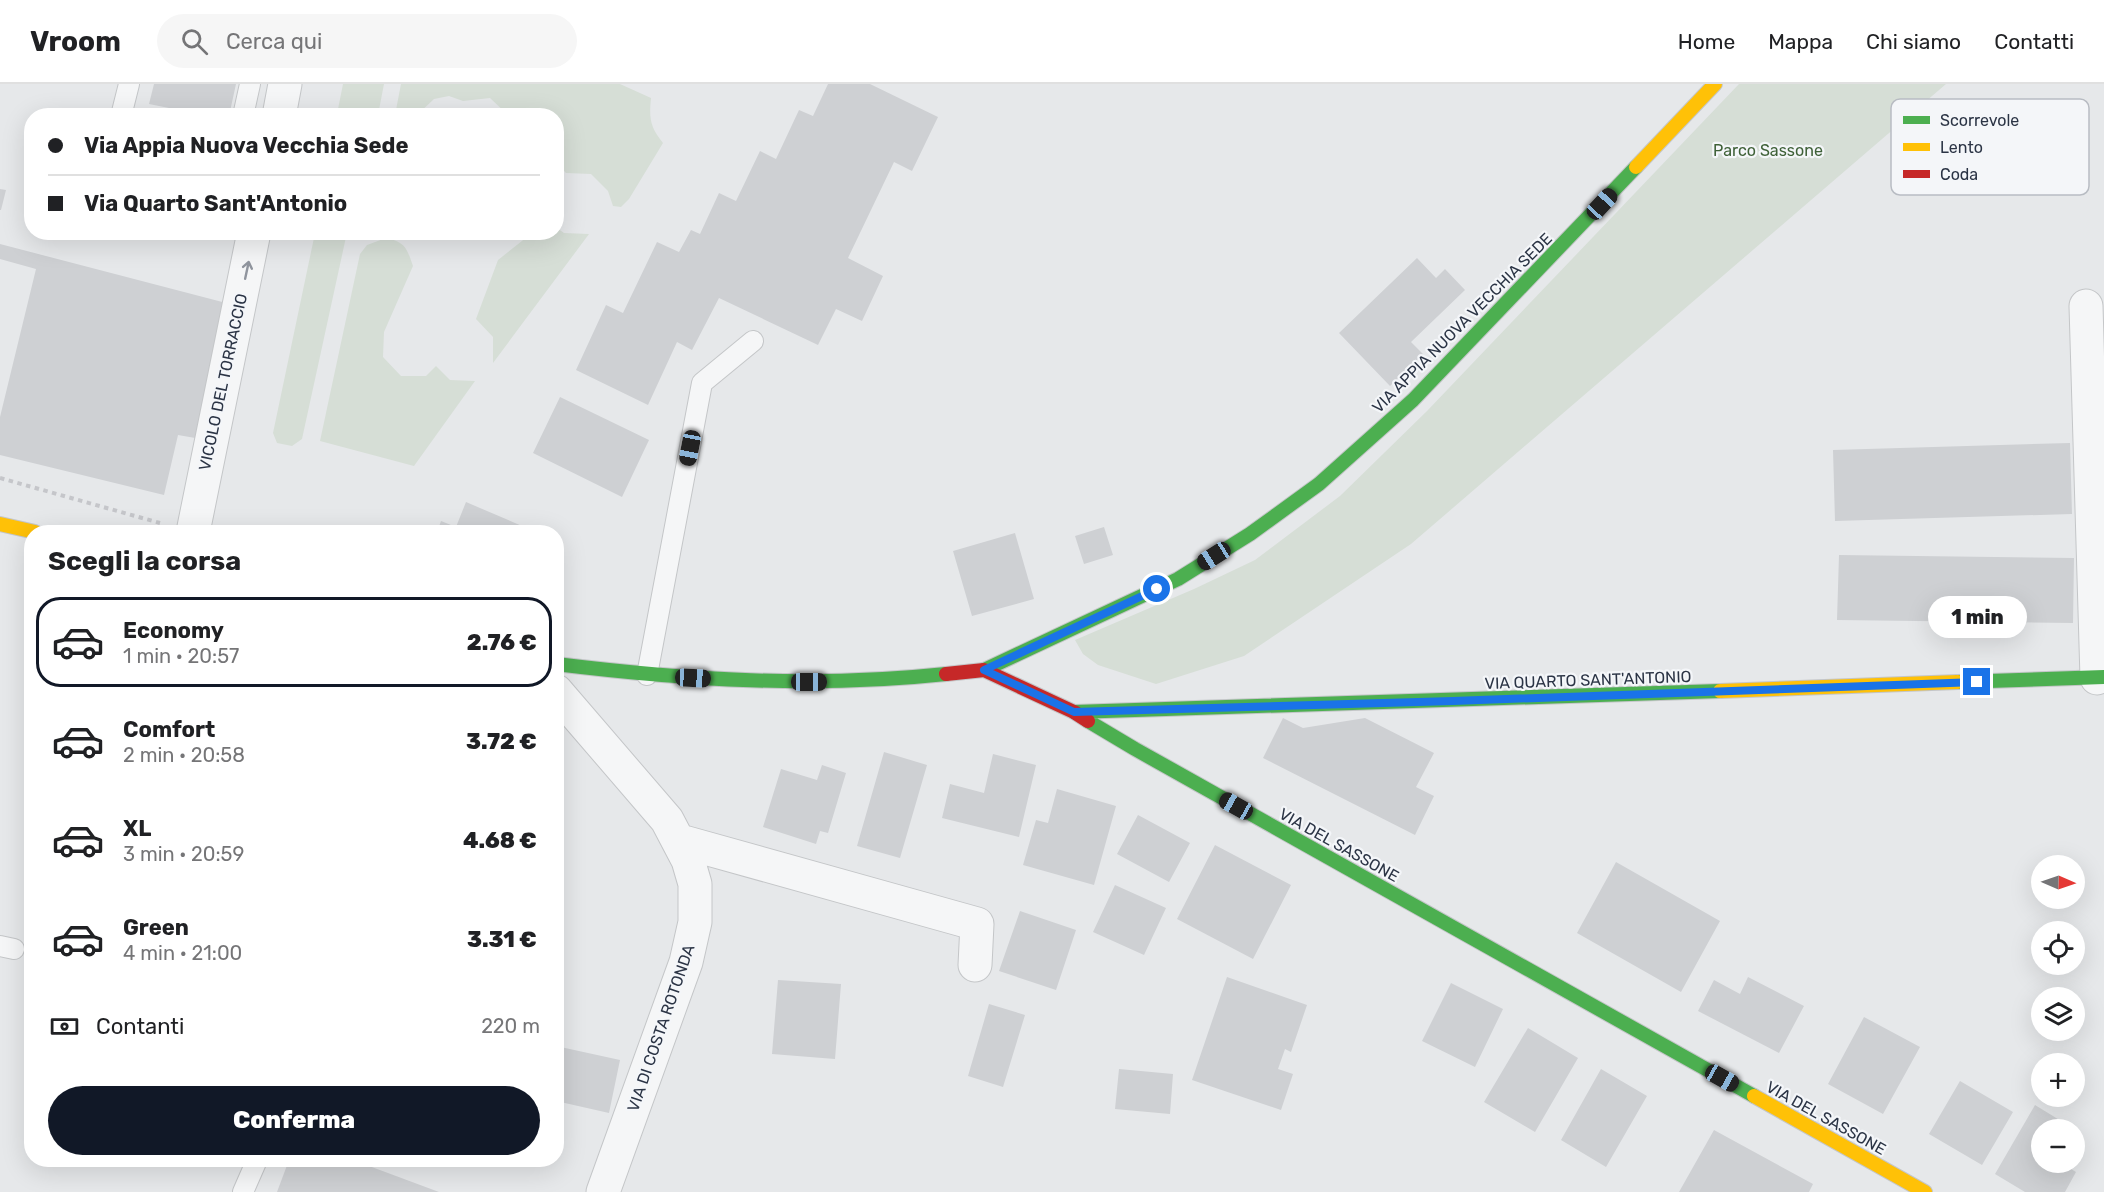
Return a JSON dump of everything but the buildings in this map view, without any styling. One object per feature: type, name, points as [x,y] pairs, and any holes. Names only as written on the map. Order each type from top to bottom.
[{"type":"street","points":[[280,108],[285,84]]},
{"type":"street","name":"VIA APPIA NUOVA VECCHIA SEDE","points":[[984,670],[1178,579],[1250,534],[1319,484],[1413,400],[1715,84]]},
{"type":"street","name":"VICOLO DEL TORRACCIO","points":[[194,525],[252,240]]},
{"type":"street","points":[[2086,306],[2097,429],[2100,677]]},
{"type":"street","points":[[0,524],[24,529]]},
{"type":"street","points":[[564,665],[647,675],[763,682],[832,682],[984,670]]},
{"type":"street","name":"VIA DEL SASSONE","points":[[984,670],[1074,712],[1155,760],[1925,1192]]},
{"type":"street","name":"VIA QUARTO SANT'ANTONIO","points":[[1074,712],[1453,701],[2100,677]]},
{"type":"street","name":"VIA DI COSTA ROTONDA","points":[[564,701],[667,820],[680,841],[695,884],[696,902],[691,943],[686,962],[603,1192]]},
{"type":"street","points":[[680,841],[977,924],[975,965]]},
{"type":"lane","points":[[123,108],[129,84]]},
{"type":"lane","points":[[245,108],[250,84]]},
{"type":"lane","points":[[647,675],[702,383],[753,341]]},
{"type":"lane","points":[[243,1192],[253,1167]]},
{"type":"path","points":[[0,478],[168,525]]},
{"type":"green space","points":[[343,84],[384,84],[379,108],[338,108]]},
{"type":"green space","points":[[401,84],[620,84],[651,98],[651,122],[663,143],[629,199],[621,207],[613,206],[608,191],[591,174],[566,173],[564,171],[564,108],[501,108],[490,98],[463,101],[449,96],[434,99],[424,108],[396,108]]},
{"type":"green space","name":"Parco Sassone","points":[[1739,84],[1946,84],[1929,99],[1891,99],[1891,131],[1411,544],[1244,656],[1156,684],[1098,665],[1083,654],[1075,640],[1255,560],[1340,496],[1427,411]]},
{"type":"green space","points":[[564,233],[589,234],[493,363],[493,337],[476,319],[498,260],[523,240],[564,240]]},
{"type":"green space","points":[[314,240],[345,240],[302,439],[292,446],[277,443],[273,433]]},
{"type":"green space","points":[[381,240],[398,242],[405,247],[413,266],[384,332],[383,357],[401,376],[426,376],[436,366],[450,380],[475,381],[414,466],[320,441],[360,254],[367,245]]},
{"type":"traffic: fast","points":[[984,670],[1178,579],[1250,534],[1319,484],[1413,400],[1636,167]]},
{"type":"traffic: fast","points":[[564,665],[702,678],[751,680],[848,681],[946,674]]},
{"type":"traffic: fast","points":[[1958,682],[2104,677]]},
{"type":"traffic: fast","points":[[1074,712],[1720,691]]},
{"type":"traffic: fast","points":[[1088,721],[1754,1096]]},
{"type":"traffic: slow","points":[[1636,167],[1715,84]]},
{"type":"traffic: slow","points":[[0,524],[24,529]]},
{"type":"traffic: slow","points":[[1720,691],[1958,682]]},
{"type":"traffic: slow","points":[[1754,1096],[1925,1192]]},
{"type":"traffic: jam","points":[[946,674],[984,670],[1074,712],[1088,721]]},
{"type":"route","points":[[1157,589],[984,670],[1074,712],[1977,682]]}]
